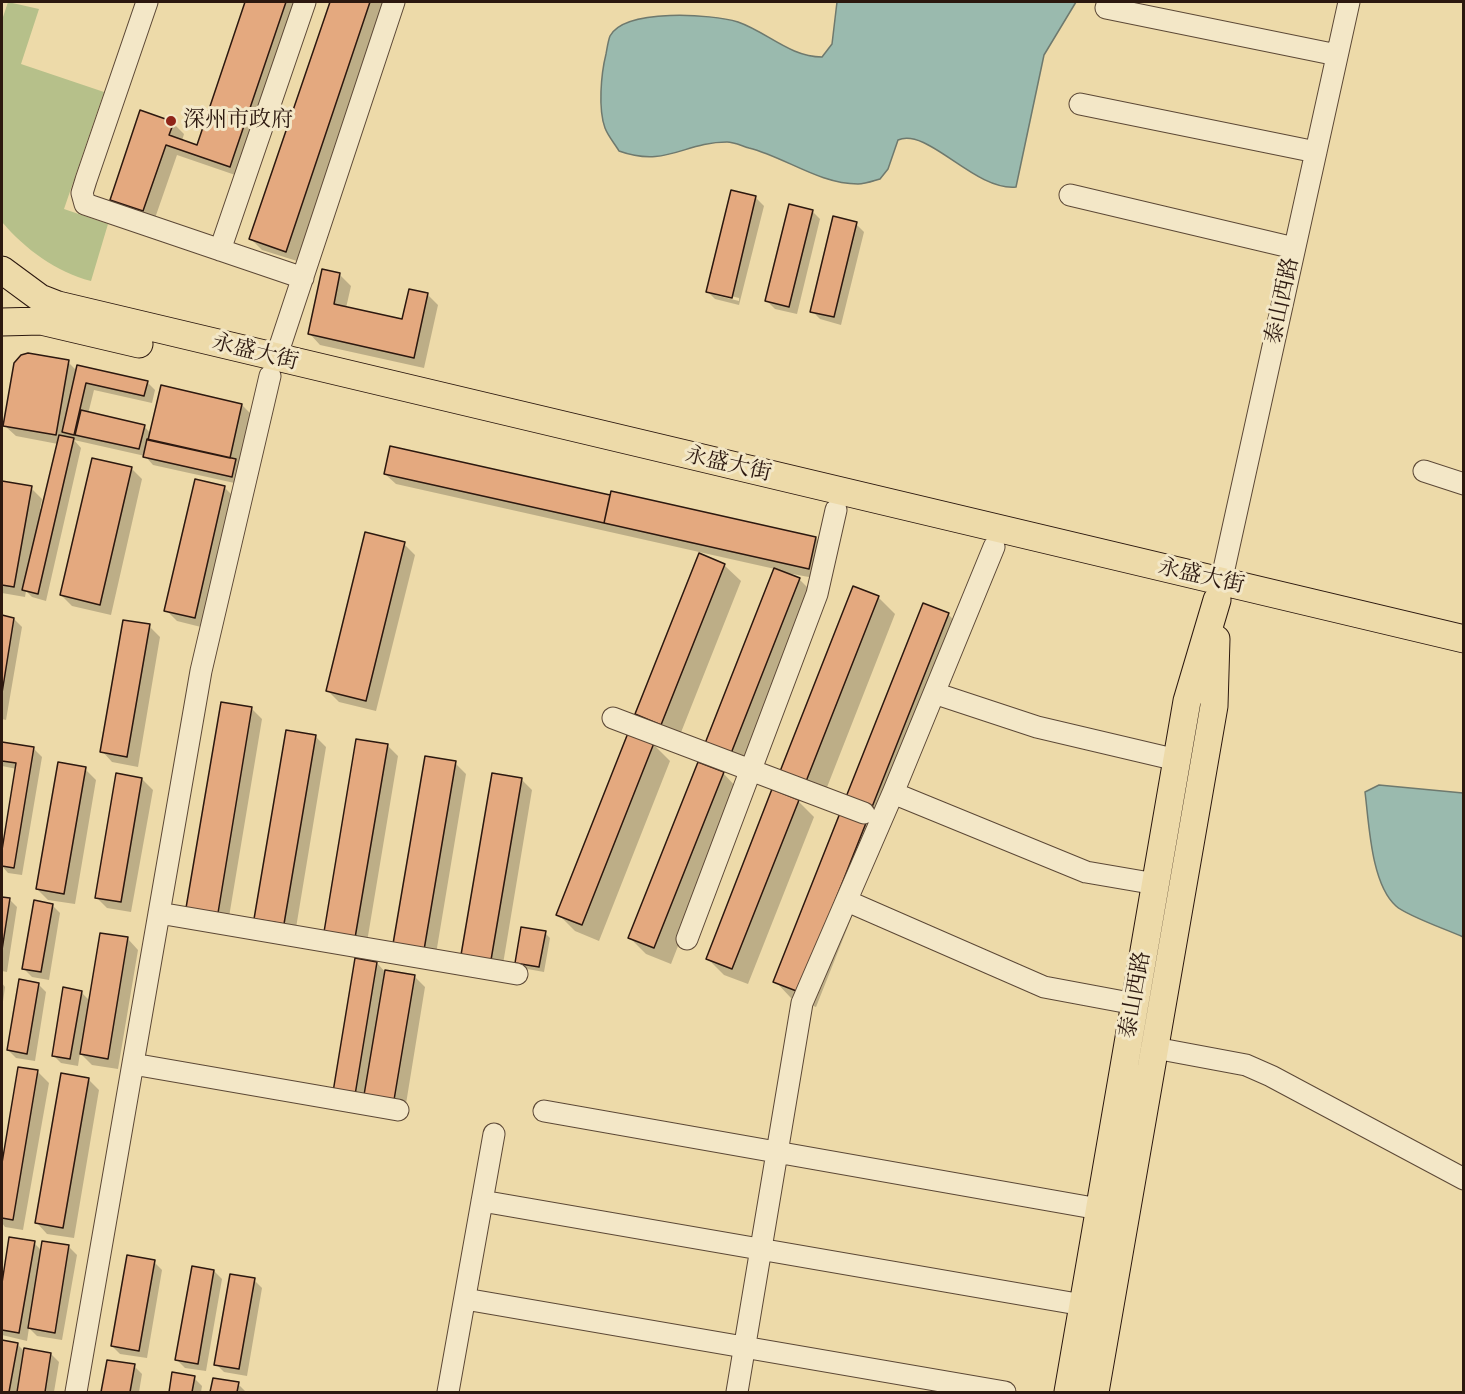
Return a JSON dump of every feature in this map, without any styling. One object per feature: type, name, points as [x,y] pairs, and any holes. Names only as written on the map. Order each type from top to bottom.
[{"type":"main road","name":"永盛大街","points":[[2,270],[20,285],[58,305],[273,367],[836,510],[994,547],[1464,639]]},
{"type":"main road","name":"永盛大街","points":[[2,322],[41,321],[273,367],[1219,591],[1464,658]]},
{"type":"main road","name":"泰山西路","points":[[1068,1392],[1187,701],[1219,591]]},
{"type":"main road","name":"泰山西路","points":[[1095,1392],[1214,706],[1219,591]]},
{"type":"street","points":[[144,2],[86,180],[82,199],[85,204],[303,278]]},
{"type":"street","points":[[220,250],[305,2]]},
{"type":"street","points":[[76,1392],[201,671],[273,367],[394,2]]},
{"type":"street","name":"泰山西路","points":[[1219,591],[1349,2]]},
{"type":"street","points":[[1106,8],[1337,56]]},
{"type":"street","points":[[1080,104],[1316,152]]},
{"type":"street","points":[[1070,195],[1294,248]]},
{"type":"street","points":[[1424,471],[1464,483]]},
{"type":"street","points":[[687,939],[817,594],[836,510]]},
{"type":"street","points":[[737,1392],[802,1003],[893,793],[994,547]]},
{"type":"street","points":[[934,693],[1037,727],[1177,760]]},
{"type":"street","points":[[613,718],[864,813]]},
{"type":"street","points":[[893,793],[1086,872],[1156,884]]},
{"type":"street","points":[[847,901],[1044,987],[1135,1004]]},
{"type":"street","points":[[159,913],[517,974]]},
{"type":"street","points":[[1155,1047],[1246,1065],[1271,1076],[1464,1179]]},
{"type":"street","points":[[133,1064],[398,1110]]},
{"type":"street","points":[[544,1111],[1100,1209]]},
{"type":"street","points":[[448,1392],[494,1134]]},
{"type":"street","points":[[482,1201],[1083,1305]]},
{"type":"street","points":[[465,1299],[1005,1392]]},
{"type":"green space","points":[[8,2],[39,9],[21,64],[104,92],[64,209],[108,224],[91,281],[66,272],[42,258],[2,222],[2,20]]},
{"type":"shaded area","points":[[837,2],[1076,2],[1044,55],[1016,187],[1000,186],[984,180],[923,142],[910,138],[898,140],[888,169],[880,179],[858,184],[830,180],[762,152],[727,142],[712,143],[650,157],[619,151],[608,134],[603,120],[602,81],[609,38],[619,27],[650,17],[690,16],[726,19],[749,26],[799,53],[822,57],[832,44]]},
{"type":"shaded area","points":[[1379,785],[1463,793],[1463,937],[1401,910],[1388,896],[1376,868],[1365,792]]},
{"type":"building","points":[[245,2],[286,2],[230,167],[166,145],[143,211],[110,200],[140,110],[174,122],[169,135],[197,145]]},
{"type":"building","points":[[330,2],[370,2],[286,252],[249,239]]},
{"type":"building","points":[[731,190],[756,196],[732,298],[706,292]]},
{"type":"building","points":[[789,204],[813,210],[789,307],[765,301]]},
{"type":"building","points":[[833,216],[857,222],[834,317],[810,312]]},
{"type":"building","points":[[322,269],[340,273],[334,304],[402,319],[409,289],[428,293],[414,358],[308,334]]},
{"type":"building","points":[[28,353],[69,360],[56,435],[3,426],[14,363],[21,355]]},
{"type":"building","points":[[77,365],[148,381],[144,396],[86,383],[74,435],[62,432]]},
{"type":"building","points":[[161,385],[242,404],[230,458],[148,440]]},
{"type":"building","points":[[81,410],[145,425],[139,449],[75,435]]},
{"type":"building","points":[[59,435],[74,438],[38,594],[22,590]]},
{"type":"building","points":[[147,439],[236,459],[232,477],[143,457]]},
{"type":"building","points":[[390,446],[610,495],[604,523],[384,474]]},
{"type":"building","points":[[92,458],[132,467],[100,605],[60,595]]},
{"type":"building","points":[[195,479],[225,486],[195,618],[164,611]]},
{"type":"building","points":[[2,481],[32,486],[14,587],[2,585]]},
{"type":"building","points":[[611,491],[816,537],[809,569],[604,523]]},
{"type":"building","points":[[365,532],[405,542],[366,701],[326,691]]},
{"type":"building","points":[[699,553],[725,564],[661,725],[635,714]]},
{"type":"building","points":[[774,568],[800,578],[730,756],[704,746]]},
{"type":"building","points":[[853,586],[879,596],[805,784],[779,774]]},
{"type":"building","points":[[923,603],[949,613],[872,807],[846,797]]},
{"type":"building","points":[[2,615],[14,618],[2,693]]},
{"type":"building","points":[[123,620],[150,624],[127,757],[100,752]]},
{"type":"building","points":[[221,702],[252,707],[218,913],[186,908]]},
{"type":"building","points":[[286,730],[316,735],[284,924],[254,919]]},
{"type":"building","points":[[628,733],[654,743],[582,925],[556,915]]},
{"type":"building","points":[[356,739],[388,744],[355,938],[324,932]]},
{"type":"building","points":[[2,742],[34,747],[14,868],[2,866],[2,850],[16,763],[2,761]]},
{"type":"building","points":[[425,756],[456,761],[424,950],[393,944]]},
{"type":"building","points":[[58,762],[86,767],[64,894],[36,889]]},
{"type":"building","points":[[698,762],[724,772],[654,948],[628,938]]},
{"type":"building","points":[[116,773],[142,778],[121,902],[95,898]]},
{"type":"building","points":[[492,773],[522,778],[491,960],[461,955]]},
{"type":"building","points":[[772,789],[799,800],[732,969],[706,959]]},
{"type":"building","points":[[840,813],[866,823],[799,992],[773,982]]},
{"type":"building","points":[[2,897],[10,898],[2,950]]},
{"type":"building","points":[[34,900],[53,904],[41,972],[22,969]]},
{"type":"building","points":[[521,927],[546,931],[539,967],[515,963]]},
{"type":"building","points":[[100,933],[128,937],[108,1059],[80,1054]]},
{"type":"building","points":[[355,958],[377,962],[355,1095],[333,1092]]},
{"type":"building","points":[[385,970],[415,975],[394,1100],[364,1095]]},
{"type":"building","points":[[19,979],[39,983],[27,1054],[7,1050]]},
{"type":"building","points":[[63,987],[82,991],[70,1059],[52,1056]]},
{"type":"building","points":[[18,1067],[38,1070],[13,1220],[2,1218],[2,1163]]},
{"type":"building","points":[[61,1073],[89,1078],[63,1228],[35,1223]]},
{"type":"building","points":[[9,1237],[35,1241],[19,1333],[2,1330],[2,1283]]},
{"type":"building","points":[[42,1241],[69,1245],[55,1333],[28,1328]]},
{"type":"building","points":[[127,1255],[155,1260],[139,1351],[111,1346]]},
{"type":"building","points":[[192,1266],[214,1270],[198,1364],[175,1360]]},
{"type":"building","points":[[230,1274],[255,1278],[239,1369],[214,1365]]},
{"type":"building","points":[[2,1340],[18,1343],[9,1392],[2,1392]]},
{"type":"building","points":[[24,1348],[51,1353],[45,1392],[17,1392]]},
{"type":"building","points":[[107,1360],[135,1364],[130,1392],[101,1392]]},
{"type":"building","points":[[172,1372],[195,1376],[192,1392],[169,1392]]},
{"type":"building","points":[[213,1378],[239,1382],[237,1392],[210,1392]]},
{"type":"place","name":"深州市政府","points":[[171,121]]}]
